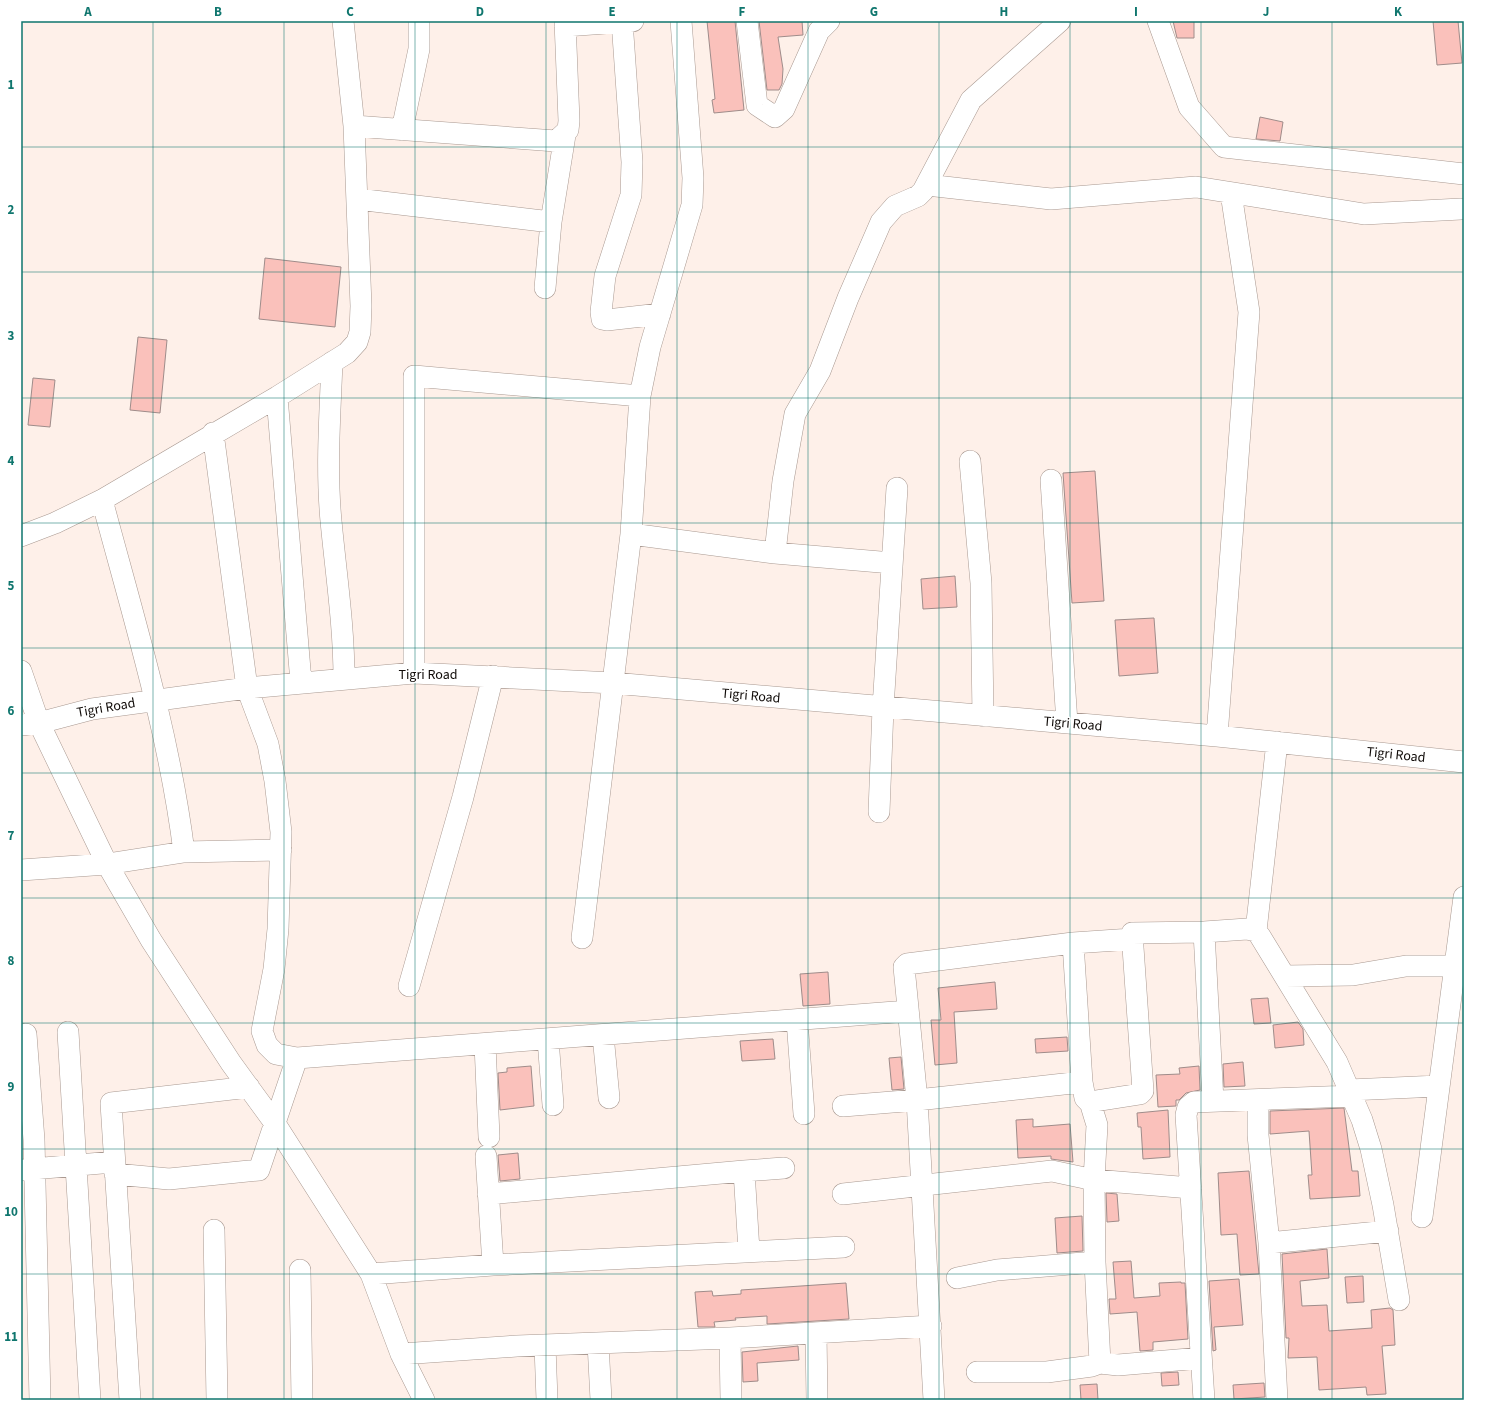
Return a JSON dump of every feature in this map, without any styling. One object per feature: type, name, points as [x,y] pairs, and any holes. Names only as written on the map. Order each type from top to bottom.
[{"type":"street","points":[[21,536],[55,523],[102,500],[213,433],[277,397],[354,347],[360,332],[361,306],[354,126],[343,21]]},
{"type":"street","points":[[402,130],[419,49],[418,21]]},
{"type":"street","points":[[545,288],[551,222],[565,135],[570,121],[565,24],[626,21],[632,162],[631,195],[605,276],[601,312],[602,319],[607,320],[660,314]]},
{"type":"street","points":[[582,938],[631,534],[640,396],[650,347],[690,216],[694,192],[681,21]]},
{"type":"street","points":[[747,21],[757,105],[775,117],[784,109],[819,31],[830,21]]},
{"type":"street","points":[[775,553],[783,481],[795,414],[820,371],[848,298],[881,222],[895,206],[918,196],[926,185],[971,100],[1060,21]]},
{"type":"street","points":[[1158,21],[1189,108],[1224,147],[1464,174]]},
{"type":"street","points":[[354,126],[550,142],[556,141],[565,135]]},
{"type":"street","points":[[926,185],[1051,198],[1196,188],[1364,214],[1461,209]]},
{"type":"street","points":[[1217,736],[1249,312],[1231,193]]},
{"type":"street","points":[[357,199],[551,222]]},
{"type":"street","points":[[332,362],[329,485],[331,521],[342,622],[344,679]]},
{"type":"street","points":[[414,673],[414,376],[640,396]]},
{"type":"street","points":[[277,397],[301,682]]},
{"type":"street","points":[[213,433],[247,688],[268,744],[279,809],[281,850],[274,969],[262,1031],[267,1046],[276,1054],[297,1058],[908,1011]]},
{"type":"street","points":[[970,461],[981,584],[983,716]]},
{"type":"street","points":[[1051,480],[1067,723]]},
{"type":"street","points":[[879,812],[882,708],[897,488]]},
{"type":"street","points":[[102,500],[156,700],[178,804],[184,852]]},
{"type":"street","points":[[631,534],[775,553],[892,563]]},
{"type":"street","points":[[21,671],[30,724],[107,864],[151,940],[231,1063],[274,1122],[370,1274],[401,1354],[424,1400]]},
{"type":"street","name":"Tigri Road","points":[[30,724],[92,709],[156,700],[301,682],[414,673],[613,683],[882,708],[1217,736],[1464,762]]},
{"type":"street","points":[[409,986],[463,797],[493,676]]},
{"type":"street","points":[[1277,742],[1256,931],[1337,1062],[1351,1093],[1370,1149],[1388,1231],[1400,1300]]},
{"type":"street","points":[[21,870],[107,864],[184,852],[281,850]]},
{"type":"street","points":[[1422,1217],[1464,897]]},
{"type":"street","points":[[1090,1102],[1140,1094],[1143,1091],[1132,933],[1204,932],[1247,929],[1256,931]]},
{"type":"street","points":[[1204,932],[1213,1101]]},
{"type":"street","points":[[934,1400],[917,1100],[904,967],[907,964],[1073,943],[1132,939]]},
{"type":"street","points":[[1073,943],[1082,1082],[1085,1098],[1090,1102],[1097,1125],[1094,1180],[1095,1262],[1100,1363]]},
{"type":"street","points":[[1285,976],[1353,975],[1406,966],[1455,966]]},
{"type":"street","points":[[797,1020],[804,1114]]},
{"type":"street","points":[[68,1032],[90,1400]]},
{"type":"street","points":[[26,1034],[28,1169],[40,1400]]},
{"type":"street","points":[[603,1035],[609,1098]]},
{"type":"street","points":[[548,1039],[553,1105]]},
{"type":"street","points":[[485,1044],[488,1194],[493,1265]]},
{"type":"street","points":[[28,1169],[76,1165],[114,1168],[170,1179],[260,1170],[274,1122],[297,1058]]},
{"type":"street","points":[[843,1106],[917,1100],[1082,1082]]},
{"type":"street","points":[[1204,1400],[1187,1110],[1194,1102],[1258,1100],[1440,1086]]},
{"type":"street","points":[[130,1400],[126,1316],[110,1104],[249,1087]]},
{"type":"street","points":[[1258,1100],[1258,1135],[1269,1243],[1277,1400]]},
{"type":"street","points":[[488,1194],[784,1168]]},
{"type":"street","points":[[744,1171],[749,1251]]},
{"type":"street","points":[[842,1194],[1052,1171],[1094,1180],[1191,1188]]},
{"type":"street","points":[[214,1230],[217,1400]]},
{"type":"street","points":[[1269,1243],[1388,1231]]},
{"type":"street","points":[[370,1274],[493,1265],[844,1247]]},
{"type":"street","points":[[957,1278],[997,1270],[1095,1262]]},
{"type":"street","points":[[300,1270],[302,1400]]},
{"type":"street","points":[[401,1354],[598,1343],[730,1338],[931,1326]]},
{"type":"street","points":[[816,1333],[817,1400]]},
{"type":"street","points":[[730,1338],[731,1400]]},
{"type":"street","points":[[598,1343],[601,1400]]},
{"type":"street","points":[[545,1346],[547,1400]]},
{"type":"street","points":[[978,1372],[1047,1372],[1092,1366],[1100,1363],[1118,1365],[1201,1358]]},
{"type":"building","points":[[707,21],[735,21],[744,110],[714,113],[712,100],[715,99]]},
{"type":"building","points":[[759,21],[802,21],[803,35],[778,37],[783,69],[782,84],[779,90],[767,90]]},
{"type":"building","points":[[1173,21],[1194,21],[1194,38],[1177,38]]},
{"type":"building","points":[[1433,21],[1458,21],[1462,63],[1437,65]]},
{"type":"building","points":[[1260,117],[1283,122],[1280,141],[1256,139]]},
{"type":"building","points":[[265,258],[341,267],[335,327],[259,319]]},
{"type":"building","points":[[138,337],[167,340],[160,413],[130,410]]},
{"type":"building","points":[[33,378],[55,380],[50,427],[28,425]]},
{"type":"building","points":[[1095,471],[1104,601],[1072,603],[1063,473]]},
{"type":"building","points":[[955,576],[957,607],[923,609],[921,579]]},
{"type":"building","points":[[1154,618],[1158,673],[1119,676],[1115,620]]},
{"type":"building","points":[[828,972],[830,1004],[803,1006],[800,974]]},
{"type":"building","points":[[995,982],[997,1009],[954,1012],[957,1063],[935,1065],[931,1020],[941,1020],[938,988]]},
{"type":"building","points":[[1268,998],[1271,1023],[1254,1024],[1251,999]]},
{"type":"building","points":[[1298,1022],[1303,1029],[1304,1045],[1275,1048],[1273,1025]]},
{"type":"building","points":[[1067,1037],[1068,1051],[1036,1053],[1035,1039]]},
{"type":"building","points":[[773,1039],[775,1059],[742,1061],[740,1041]]},
{"type":"building","points":[[901,1057],[904,1089],[892,1090],[889,1058]]},
{"type":"building","points":[[1243,1062],[1245,1086],[1224,1087],[1223,1064]]},
{"type":"building","points":[[531,1066],[534,1106],[500,1110],[498,1073],[507,1072],[507,1068]]},
{"type":"building","points":[[1199,1066],[1200,1090],[1186,1093],[1179,1100],[1176,1100],[1176,1106],[1158,1107],[1156,1075],[1180,1074],[1179,1068]]},
{"type":"building","points":[[1344,1108],[1352,1171],[1358,1171],[1360,1196],[1310,1199],[1308,1175],[1312,1175],[1309,1131],[1270,1134],[1270,1111]]},
{"type":"building","points":[[1168,1110],[1170,1157],[1143,1159],[1141,1127],[1138,1127],[1137,1113]]},
{"type":"building","points":[[1033,1119],[1033,1127],[1070,1124],[1073,1162],[1051,1159],[1051,1156],[1018,1158],[1016,1120]]},
{"type":"building","points":[[518,1153],[520,1179],[500,1181],[498,1155]]},
{"type":"building","points":[[1249,1171],[1259,1274],[1240,1275],[1237,1234],[1221,1235],[1218,1173]]},
{"type":"building","points":[[1106,1193],[1117,1194],[1119,1221],[1107,1222]]},
{"type":"building","points":[[1082,1216],[1083,1251],[1057,1253],[1055,1218]]},
{"type":"building","points":[[1327,1249],[1329,1278],[1300,1281],[1302,1306],[1327,1305],[1329,1331],[1372,1328],[1371,1310],[1390,1308],[1393,1310],[1395,1345],[1382,1346],[1386,1394],[1367,1395],[1366,1387],[1319,1390],[1317,1357],[1288,1358],[1289,1338],[1286,1338],[1282,1254]]},
{"type":"building","points":[[1131,1261],[1134,1298],[1160,1296],[1159,1283],[1185,1283],[1188,1339],[1153,1342],[1153,1350],[1140,1351],[1137,1312],[1110,1314],[1109,1299],[1116,1299],[1113,1262]]},
{"type":"building","points":[[1363,1276],[1364,1302],[1347,1303],[1345,1277]]},
{"type":"building","points":[[1239,1279],[1243,1325],[1214,1327],[1216,1350],[1213,1351],[1209,1281]]},
{"type":"building","points":[[846,1283],[849,1319],[767,1324],[767,1316],[735,1318],[736,1320],[714,1322],[715,1327],[698,1327],[695,1292],[712,1291],[713,1296],[741,1294],[741,1290]]},
{"type":"building","points":[[798,1346],[799,1360],[757,1363],[758,1381],[743,1382],[742,1352]]},
{"type":"building","points":[[1178,1372],[1179,1385],[1162,1386],[1161,1373]]},
{"type":"building","points":[[1264,1383],[1265,1397],[1234,1399],[1233,1385]]},
{"type":"building","points":[[1097,1384],[1098,1400],[1081,1400],[1080,1385]]}]
